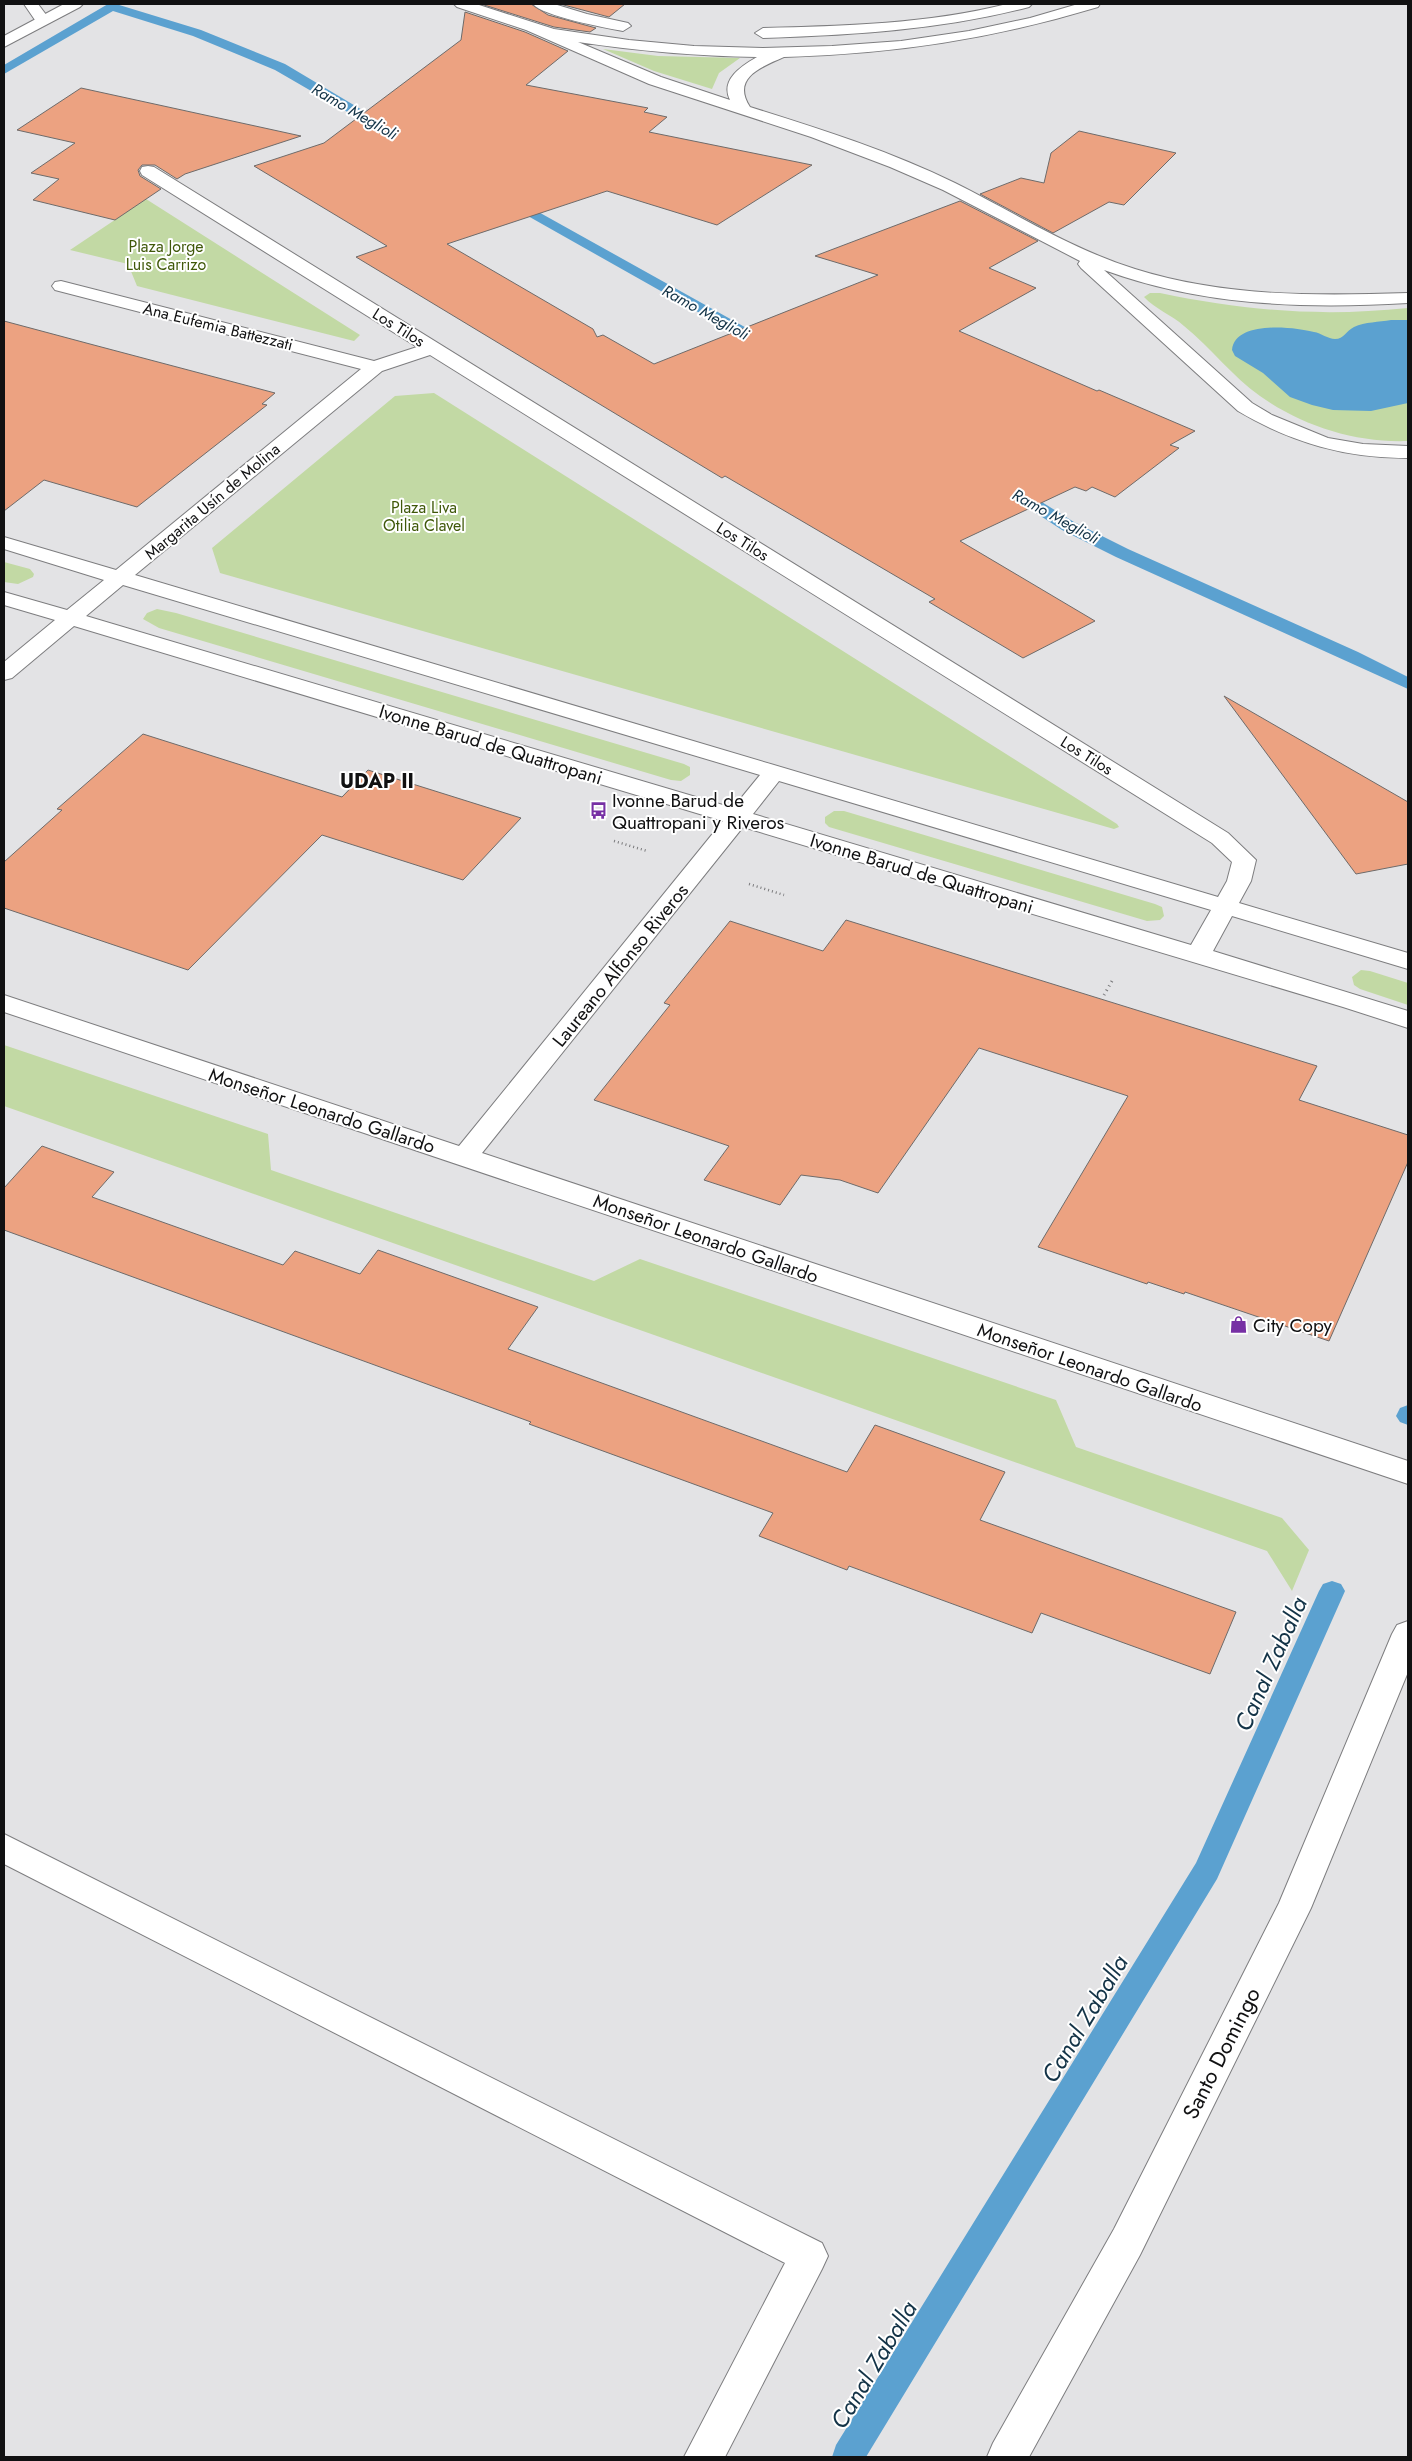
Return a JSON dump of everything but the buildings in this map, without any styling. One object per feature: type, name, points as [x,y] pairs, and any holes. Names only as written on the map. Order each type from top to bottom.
[{"type":"street","points":[[31,4],[42,20]]},
{"type":"street","points":[[4,42],[75,4]]},
{"type":"street","points":[[462,4],[531,27],[672,87],[803,128],[929,178],[1059,245],[1130,274],[1171,284],[1236,295],[1363,301],[1408,298]]},
{"type":"street","points":[[542,4],[562,13],[596,22],[641,28]]},
{"type":"street","points":[[749,33],[883,27],[980,14],[1024,4]]},
{"type":"street","points":[[531,27],[612,43],[666,48],[785,52],[941,40],[1041,20],[1093,4]]},
{"type":"street","points":[[743,108],[734,99],[733,89],[742,75],[766,58],[785,52]]},
{"type":"street","name":"Los Tilos","points":[[148,171],[1220,838],[1244,860],[1239,881],[1198,955]]},
{"type":"street","points":[[1059,245],[1095,270],[1245,407],[1269,422],[1338,448],[1378,452],[1408,452]]},
{"type":"street","name":"Ana Eufemia Battezzati","points":[[61,286],[375,367]]},
{"type":"street","name":"Margarita Usín de Molina","points":[[4,673],[375,367],[432,348]]},
{"type":"street","points":[[4,543],[1408,961]]},
{"type":"street","name":"Ivonne Barud de Quattropani","points":[[4,598],[1198,955],[1408,1020]]},
{"type":"street","name":"Laureano Alfonso Riveros","points":[[465,1157],[774,772]]},
{"type":"street","name":"Monseñor Leonardo Gallardo","points":[[4,1003],[1408,1473]]},
{"type":"street","name":"Santo Domingo","points":[[1007,2457],[1126,2242],[1294,1908],[1408,1634]]},
{"type":"street","points":[[4,1848],[809,2256],[704,2457]]},
{"type":"path","points":[[748,884],[784,895]]},
{"type":"green space","points":[[603,49],[658,56],[740,58],[719,73],[712,89],[654,71]]},
{"type":"green space","name":"Plaza Jorge Luis Carrizo","points":[[146,199],[360,335],[354,341],[137,286],[128,264],[70,250]]},
{"type":"green space","points":[[1150,293],[1284,311],[1345,312],[1408,308],[1408,441],[1388,441],[1349,436],[1312,424],[1276,407],[1250,388],[1179,322],[1144,297]]},
{"type":"green space","name":"Plaza Liva Otilia Clavel","points":[[434,393],[1119,827],[1114,829],[220,573],[212,548],[395,396]]},
{"type":"green space","points":[[4,562],[30,569],[34,574],[33,577],[18,584],[4,582]]},
{"type":"green space","points":[[157,609],[176,613],[684,764],[690,767],[690,775],[681,781],[671,780],[159,628],[143,619],[147,613]]},
{"type":"green space","points":[[834,811],[844,811],[1155,904],[1162,907],[1164,916],[1160,920],[1147,921],[829,827],[825,823],[825,817]]},
{"type":"green space","points":[[1361,970],[1408,983],[1408,1005],[1360,989],[1354,985],[1352,977]]},
{"type":"green space","points":[[4,1045],[268,1134],[271,1170],[594,1281],[640,1259],[1056,1400],[1076,1447],[1282,1518],[1309,1550],[1292,1591],[1267,1551],[4,1106]]},
{"type":"water","points":[[1391,320],[1408,320],[1408,403],[1371,411],[1333,410],[1290,397],[1263,373],[1235,356],[1232,350],[1236,340],[1243,334],[1254,330],[1293,328],[1335,339],[1341,338],[1358,325]]},
{"type":"waterway","name":"Ramo Meglioli","points":[[4,70],[112,7],[197,33],[280,67],[387,129]]},
{"type":"waterway","name":"Ramo Meglioli","points":[[508,199],[765,344]]},
{"type":"waterway","name":"Ramo Meglioli","points":[[1010,489],[1068,526],[1122,553],[1352,656],[1408,684]]},
{"type":"waterway","name":"Canal Zaballa","points":[[848,2457],[1207,1870],[1332,1591]]},
{"type":"place","name":"Ivonne Barud de Quattropani y Riveros","points":[[598,811]]},
{"type":"place","name":"City Copy","points":[[1239,1325]]},
{"type":"district","name":"UDAP II","points":[[377,781]]}]
